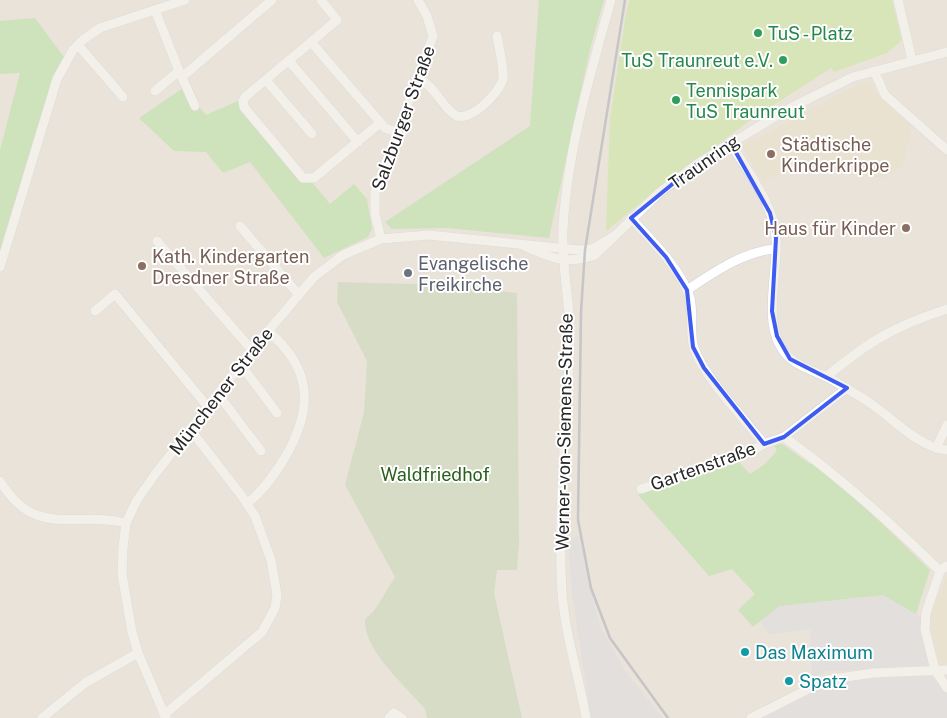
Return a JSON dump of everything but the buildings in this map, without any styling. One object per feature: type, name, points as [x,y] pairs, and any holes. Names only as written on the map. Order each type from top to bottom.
[{"type":"street","points":[[0,267],[57,79],[64,64],[78,45],[100,28],[185,0]]},
{"type":"street","points":[[156,91],[272,0]]},
{"type":"street","points":[[321,0],[337,20],[245,97],[244,107],[303,178],[314,178],[380,123]]},
{"type":"street","name":"Werner-von-Siemens-Straße","points":[[586,718],[566,626],[562,592],[561,534],[570,339],[563,248],[566,194],[571,162],[592,69],[611,0]]},
{"type":"street","points":[[898,0],[912,60]]},
{"type":"street","name":"Salzburger Straße","points":[[381,239],[374,214],[375,192],[433,36],[422,2]]},
{"type":"street","points":[[155,10],[180,74],[195,106]]},
{"type":"street","points":[[417,78],[426,81],[456,115],[463,117],[471,115],[496,94],[503,79],[497,36]]},
{"type":"street","points":[[311,42],[380,123],[385,128],[396,132]]},
{"type":"street","points":[[78,45],[123,97]]},
{"type":"street","name":"Traunring","points":[[564,261],[595,255],[605,247],[631,218],[697,164],[730,142],[788,109],[842,82],[912,60],[947,52]]},
{"type":"street","points":[[288,61],[358,142]]},
{"type":"street","points":[[874,71],[885,95],[947,150]]},
{"type":"street","points":[[266,80],[312,134]]},
{"type":"street","points":[[730,142],[770,213],[776,238],[772,290],[777,336],[790,359],[847,388],[873,405],[920,442],[947,450]]},
{"type":"street","points":[[631,218],[666,257],[687,290],[690,300],[693,347],[704,368],[764,444]]},
{"type":"street","points":[[240,226],[299,295]]},
{"type":"street","name":"Münchener Straße","points":[[165,717],[138,653],[126,601],[122,574],[122,548],[126,523],[137,500],[268,331],[314,277],[339,258],[381,239],[428,235],[563,248]]},
{"type":"street","name":"Traunring","points":[[563,248],[592,249],[612,237]]},
{"type":"street","points":[[157,241],[252,350]]},
{"type":"street","name":"Münchener Straße","points":[[522,245],[564,261]]},
{"type":"street","points":[[687,290],[713,272],[762,250],[775,249]]},
{"type":"street","points":[[95,311],[115,294],[208,407]]},
{"type":"street","points":[[826,377],[874,340],[908,321],[947,309]]},
{"type":"street","points":[[247,503],[265,486],[287,453],[303,416],[306,400],[305,386],[299,369],[288,352],[268,331]]},
{"type":"street","points":[[241,365],[277,413]]},
{"type":"street","points":[[847,388],[784,437],[853,489],[943,568],[925,620],[935,670],[947,688]]},
{"type":"street","points":[[218,394],[261,451]]},
{"type":"street","points":[[936,448],[947,425]]},
{"type":"street","points":[[165,717],[262,632],[275,608],[276,579],[261,530],[247,503],[190,430]]},
{"type":"street","name":"Gartenstraße","points":[[641,489],[744,455],[764,444],[784,437]]},
{"type":"street","points":[[0,481],[19,505],[39,517],[54,520],[106,518],[126,523]]},
{"type":"street","points":[[42,718],[85,683],[138,653]]},
{"type":"street","points":[[751,718],[826,680],[873,673],[947,670]]},
{"type":"street","points":[[389,718],[394,713],[402,718]]},
{"type":"highlighted area","points":[[730,142],[770,213],[776,238],[772,311],[777,336],[790,359],[847,388],[784,437],[764,444],[704,368],[693,347],[687,290],[666,257],[631,218],[697,164]]},
{"type":"shaded area","points":[[861,83],[869,83],[912,126],[903,166],[883,179],[801,165],[763,182],[742,146]]},
{"type":"shaded area","points":[[579,535],[600,626],[626,672],[663,718],[591,718],[572,594],[568,539]]},
{"type":"shaded area","points":[[947,575],[947,670],[935,670],[938,662],[930,628],[930,618]]},
{"type":"shaded area","points":[[884,594],[903,604],[923,619],[931,668],[828,671],[812,680],[810,630],[769,634],[751,608]]},
{"type":"shaded area","points":[[873,673],[931,676],[947,692],[947,718],[751,718],[780,702]]},
{"type":"green space","points":[[539,0],[604,0],[590,49],[549,238],[448,228],[392,229],[385,222],[530,126]]},
{"type":"green space","points":[[630,0],[892,0],[902,40],[887,53],[834,72],[831,68],[752,119],[661,186],[606,231],[610,119],[626,13]]},
{"type":"green space","points":[[35,18],[64,57],[53,76],[0,256],[0,150],[20,73],[0,74],[0,21]]},
{"type":"green space","points":[[183,88],[206,115],[238,101],[302,179],[311,181],[330,204],[354,184],[367,199],[372,229],[368,237],[324,258],[250,162],[223,173],[206,152],[174,151],[139,118]]},
{"type":"green space","name":"Waldfriedhof","points":[[338,282],[449,285],[517,293],[519,544],[517,570],[497,570],[494,593],[522,718],[427,718],[425,709],[387,667],[371,643],[366,631],[365,619],[374,611],[395,577],[345,485],[364,412],[367,361],[337,302]]},
{"type":"green space","points":[[782,444],[810,464],[812,461],[839,482],[930,570],[916,614],[883,595],[779,606],[753,627],[738,610],[755,594],[732,569],[709,576],[638,495],[739,462],[750,474],[765,464],[777,451],[774,445]]},
{"type":"railway","points":[[625,0],[585,250],[581,312],[578,520],[591,588],[610,638],[668,718]]},
{"type":"place","name":"TuS - Platz","points":[[758,33]]},
{"type":"place","name":"TuS Traunreut e.V.","points":[[783,60]]},
{"type":"place","name":"Tennispark TuS Traunreut","points":[[676,100]]},
{"type":"place","name":"Städtische Kinderkrippe","points":[[771,154]]},
{"type":"place","name":"Haus für Kinder","points":[[906,228]]},
{"type":"place","name":"Kath. Kindergarten Dresdner Straße","points":[[142,266]]},
{"type":"place","name":"Evangelische Freikirche","points":[[408,273]]},
{"type":"place","name":"Das Maximum","points":[[745,652]]},
{"type":"place","name":"Spatz","points":[[789,681]]}]
